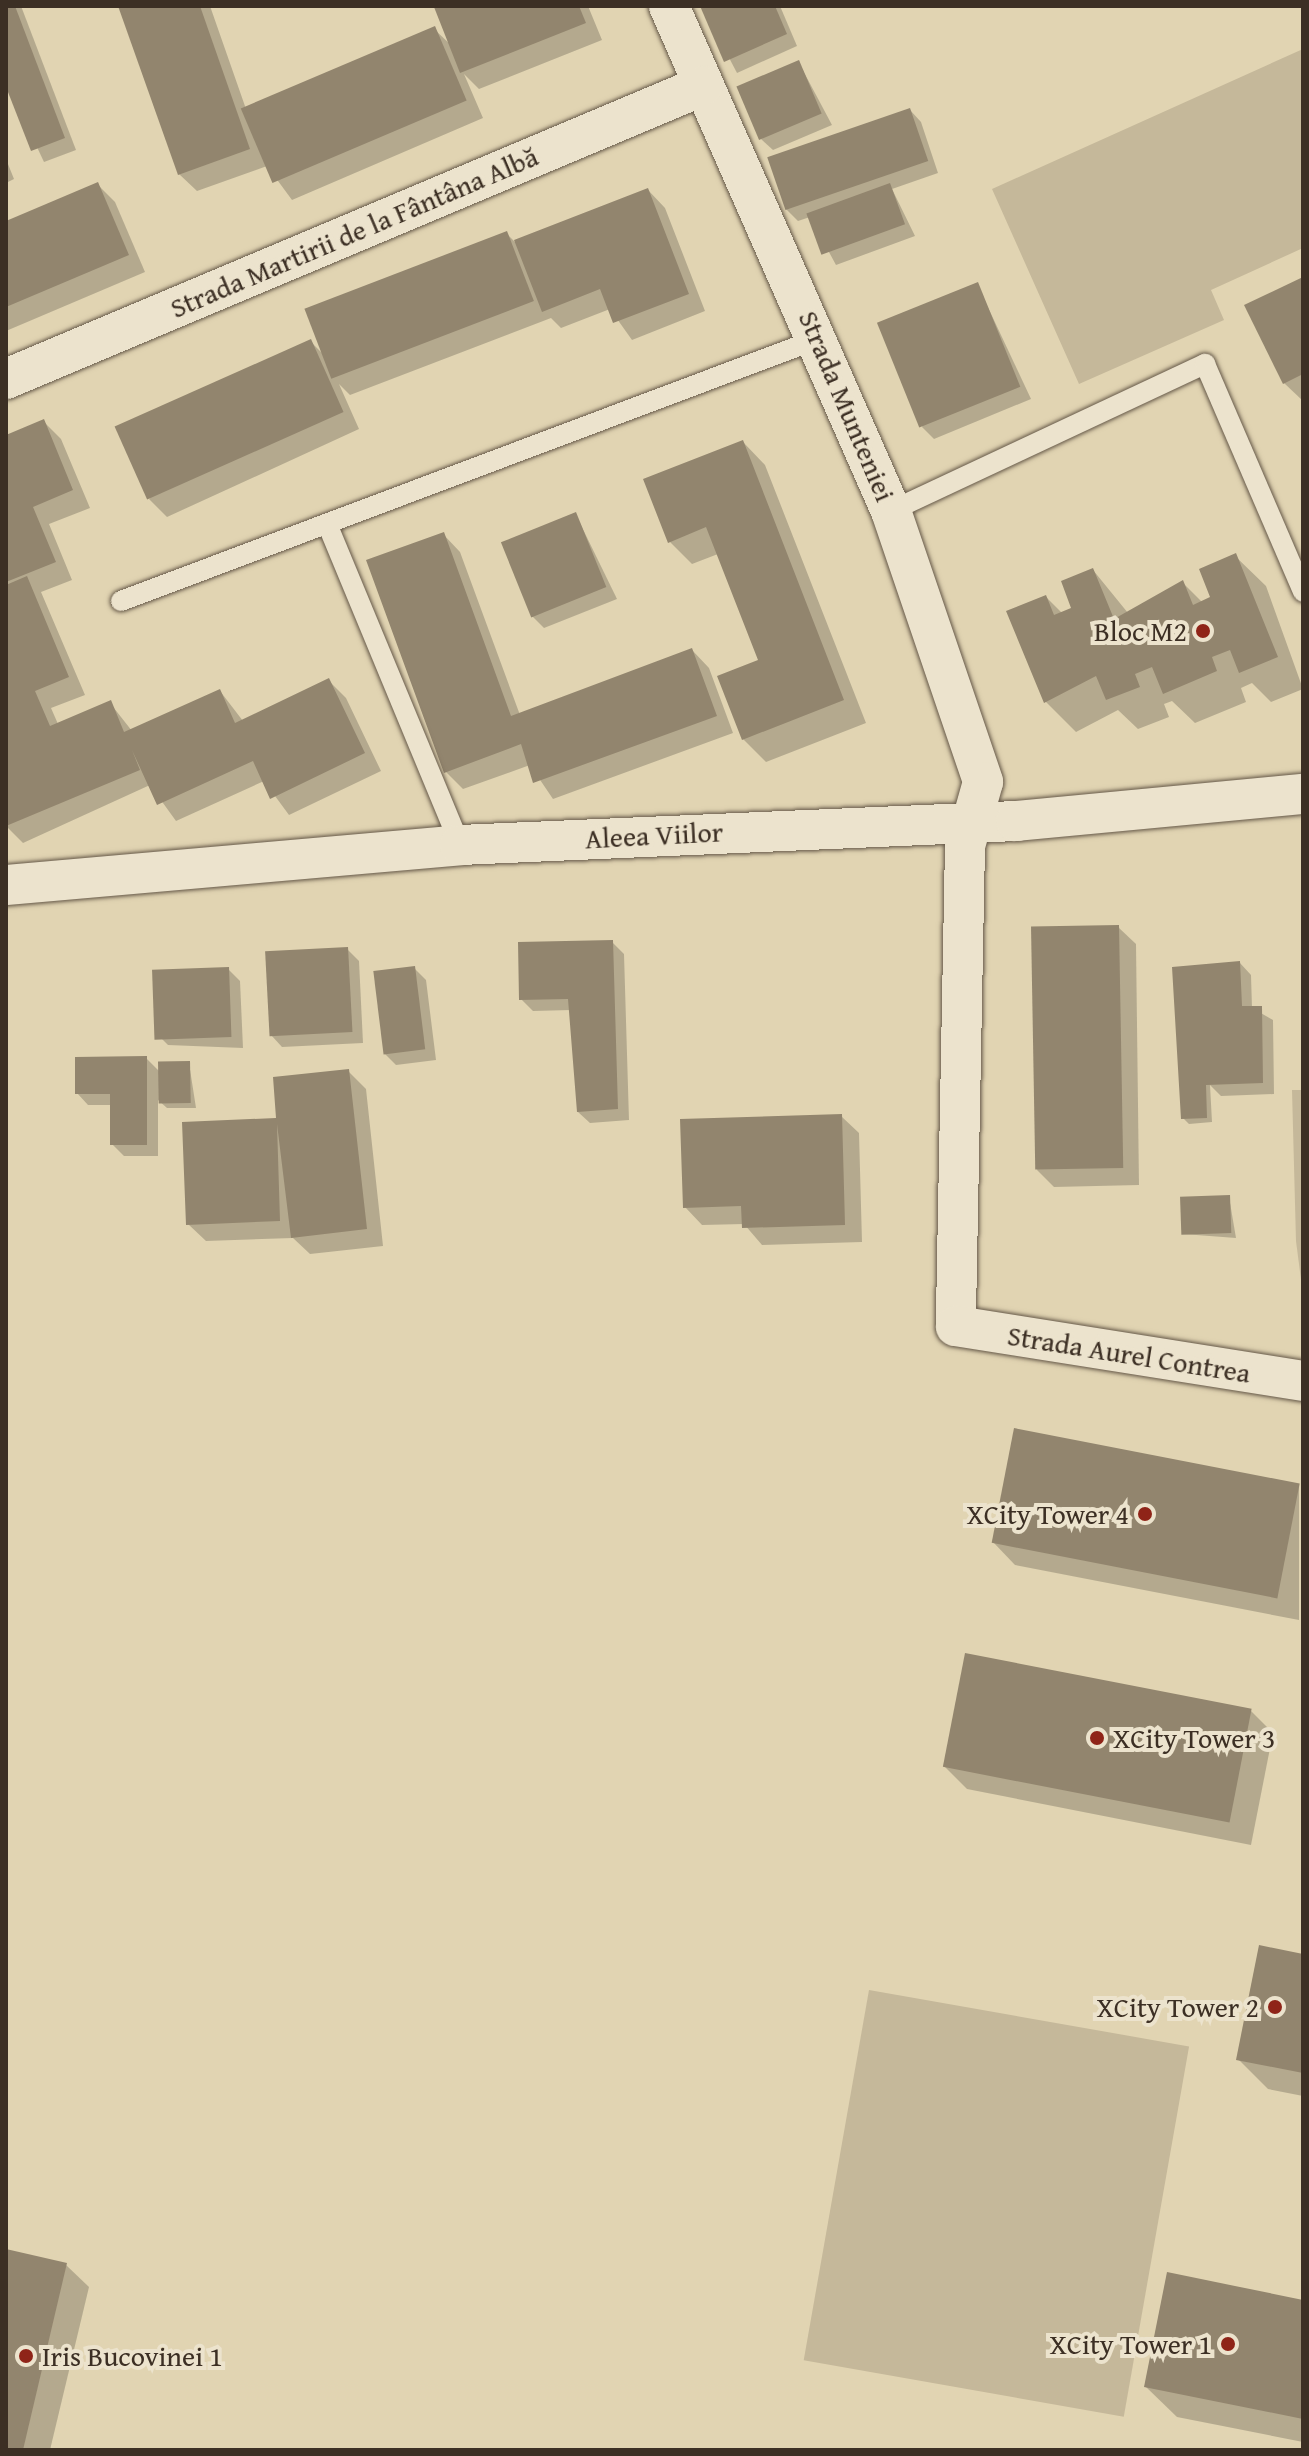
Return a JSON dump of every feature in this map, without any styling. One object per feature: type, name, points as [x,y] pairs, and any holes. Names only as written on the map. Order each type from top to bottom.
[{"type":"street","name":"Strada Munteniei","points":[[669,6],[702,86],[820,338],[891,511],[983,782],[965,846],[956,1326]]},
{"type":"street","name":"Strada Martirii de la Fântâna Albă","points":[[6,379],[702,86]]},
{"type":"street","name":"Aleea Viilor","points":[[6,885],[460,845],[973,819],[1016,821],[1303,794]]},
{"type":"street","name":"Strada Aurel Contrea","points":[[956,1326],[1303,1381]]},
{"type":"lane","points":[[121,601],[328,526],[820,338]]},
{"type":"lane","points":[[891,511],[1205,364],[1303,592]]},
{"type":"lane","points":[[328,526],[460,845]]},
{"type":"shaded area","points":[[1303,49],[1303,248],[1211,290],[1224,320],[1079,384],[992,189]]},
{"type":"shaded area","points":[[1292,1090],[1303,1090],[1303,1295],[1296,1241]]},
{"type":"shaded area","points":[[869,1990],[1189,2046],[1124,2417],[804,2360]]},
{"type":"building","points":[[6,6],[15,6],[65,138],[31,151],[6,87]]},
{"type":"building","points":[[118,6],[200,6],[250,149],[178,175]]},
{"type":"building","points":[[579,6],[586,23],[460,73],[434,7]]},
{"type":"building","points":[[700,6],[775,6],[787,34],[724,62]]},
{"type":"building","points":[[435,26],[467,101],[272,183],[241,108]]},
{"type":"building","points":[[799,60],[822,113],[759,140],[736,87]]},
{"type":"building","points":[[910,108],[928,161],[785,210],[767,157]]},
{"type":"building","points":[[98,182],[129,255],[6,307],[6,221]]},
{"type":"building","points":[[890,183],[905,224],[821,255],[806,213]]},
{"type":"building","points":[[648,188],[689,294],[613,323],[600,289],[542,312],[514,240]]},
{"type":"building","points":[[507,231],[534,301],[331,379],[304,309]]},
{"type":"building","points":[[1303,277],[1303,374],[1283,384],[1244,305]]},
{"type":"building","points":[[978,282],[1020,387],[919,428],[877,323]]},
{"type":"building","points":[[311,339],[344,412],[147,500],[115,426]]},
{"type":"building","points":[[44,419],[73,490],[33,507],[56,562],[6,582],[6,435]]},
{"type":"building","points":[[743,440],[844,700],[742,740],[717,676],[758,660],[706,527],[668,543],[643,479]]},
{"type":"building","points":[[576,512],[606,587],[531,617],[501,542]]},
{"type":"building","points":[[444,532],[511,716],[692,648],[717,716],[533,783],[521,744],[444,773],[366,560]]},
{"type":"building","points":[[1236,553],[1278,657],[1239,673],[1230,650],[1212,657],[1217,671],[1163,694],[1152,667],[1135,674],[1140,687],[1106,700],[1096,676],[1044,703],[1006,611],[1046,595],[1054,615],[1071,608],[1061,581],[1093,568],[1114,619],[1183,580],[1193,605],[1210,597],[1199,569]]},
{"type":"building","points":[[27,576],[69,677],[35,691],[50,726],[111,700],[124,732],[220,689],[235,723],[329,678],[365,753],[270,799],[253,761],[157,805],[132,750],[140,770],[6,826],[6,585]]},
{"type":"building","points":[[1119,925],[1123,1168],[1035,1169],[1031,927]]},
{"type":"building","points":[[613,940],[618,1109],[577,1112],[568,999],[519,1000],[518,942]]},
{"type":"building","points":[[348,947],[352,1032],[270,1036],[265,951]]},
{"type":"building","points":[[1240,961],[1242,1006],[1262,1006],[1263,1083],[1206,1085],[1207,1118],[1181,1119],[1172,967]]},
{"type":"building","points":[[415,966],[425,1049],[384,1054],[373,971]]},
{"type":"building","points":[[229,967],[231,1037],[154,1040],[152,970]]},
{"type":"building","points":[[147,1056],[147,1145],[110,1145],[110,1094],[75,1094],[75,1057]]},
{"type":"building","points":[[190,1061],[191,1103],[159,1104],[158,1062]]},
{"type":"building","points":[[349,1069],[367,1229],[291,1238],[277,1124],[280,1221],[186,1225],[182,1122],[276,1118],[273,1077]]},
{"type":"building","points":[[842,1114],[845,1225],[742,1228],[741,1206],[683,1208],[680,1119]]},
{"type":"building","points":[[1230,1195],[1231,1233],[1181,1235],[1180,1197]]},
{"type":"building","name":"XCity Tower 4","points":[[1014,1428],[1300,1484],[1277,1598],[992,1543]]},
{"type":"building","name":"XCity Tower 3","points":[[965,1653],[1252,1709],[1230,1823],[943,1767]]},
{"type":"building","name":"XCity Tower 2","points":[[1259,1945],[1303,1954],[1303,2073],[1236,2060]]},
{"type":"building","name":"Iris Bucovinei 1","points":[[6,2249],[67,2263],[23,2450],[6,2450]]},
{"type":"building","name":"XCity Tower 1","points":[[1167,2272],[1303,2300],[1303,2419],[1144,2387]]},
{"type":"place","name":"Bloc M2","points":[[1203,631]]},
{"type":"place","name":"XCity Tower 4","points":[[1145,1514]]},
{"type":"place","name":"XCity Tower 3","points":[[1097,1738]]},
{"type":"place","name":"XCity Tower 2","points":[[1275,2007]]},
{"type":"place","name":"XCity Tower 1","points":[[1228,2344]]},
{"type":"place","name":"Iris Bucovinei 1","points":[[26,2356]]}]
